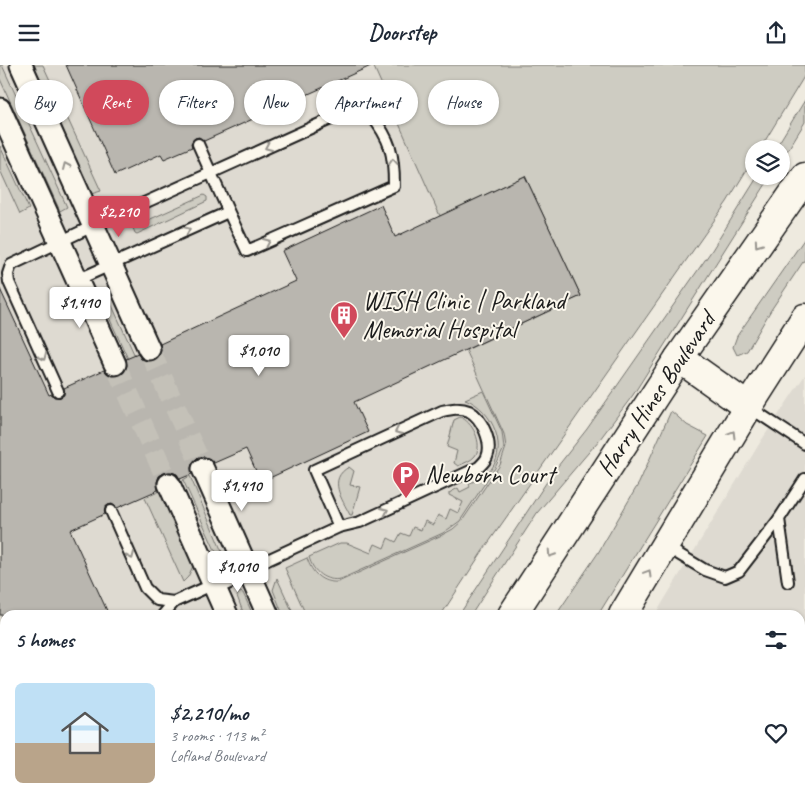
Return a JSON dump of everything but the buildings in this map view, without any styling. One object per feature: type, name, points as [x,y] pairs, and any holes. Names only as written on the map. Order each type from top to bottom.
[{"type":"main road","name":"Harry Hines Boulevard","points":[[515,610],[679,358],[805,177]]},
{"type":"main road","points":[[626,610],[748,407],[805,319]]},
{"type":"main road","points":[[679,358],[748,407]]},
{"type":"street","points":[[21,65],[149,349]]},
{"type":"street","points":[[0,109],[116,364]]},
{"type":"street","points":[[203,469],[266,610]]},
{"type":"street","points":[[169,484],[225,610]]},
{"type":"street","points":[[214,584],[248,569]]},
{"type":"lane","points":[[58,391],[9,281],[8,274],[11,265],[93,226],[211,173],[344,113],[371,115],[382,128],[392,151],[394,185],[247,251],[228,211],[211,173],[198,144]]},
{"type":"lane","points":[[77,280],[228,211]]},
{"type":"lane","points":[[748,407],[805,444]]},
{"type":"lane","points":[[248,569],[339,527],[360,522],[480,467],[487,457],[488,447],[486,433],[477,416],[468,410],[460,408],[442,411],[314,471],[339,527]]},
{"type":"lane","points":[[665,546],[705,570],[725,577],[739,571],[780,519],[805,479]]},
{"type":"lane","points":[[111,511],[145,589],[158,600],[174,603]]},
{"type":"lane","points":[[780,519],[788,582]]},
{"type":"lane","points":[[168,610],[174,603],[214,584]]},
{"type":"shaded area","points":[[0,65],[805,65],[805,75],[765,140],[745,140],[745,173],[727,202],[482,552],[444,610],[0,610]]},
{"type":"shaded area","points":[[0,65],[2,65],[15,93],[15,112],[0,79]]},
{"type":"shaded area","points":[[32,65],[43,65],[50,80],[39,80]]},
{"type":"shaded area","points":[[373,65],[805,65],[805,75],[765,140],[745,140],[745,173],[727,202],[482,552],[444,610],[304,610],[285,568],[307,558],[318,576],[327,581],[338,582],[442,535],[462,521],[500,465],[506,447],[504,434],[466,350],[581,296],[525,176],[440,216],[400,125],[418,125],[418,80],[380,80]]},
{"type":"shaded area","points":[[805,100],[805,122],[790,146],[790,140],[781,140]]},
{"type":"shaded area","points":[[21,125],[29,125],[67,207],[60,211]]},
{"type":"shaded area","points":[[59,125],[71,125],[101,191],[91,194]]},
{"type":"shaded area","points":[[0,146],[29,209],[20,214],[0,170]]},
{"type":"shaded area","points":[[752,185],[765,185],[633,395],[600,439],[537,513],[474,610],[462,610],[554,471],[587,429],[712,250]]},
{"type":"shaded area","points":[[204,195],[207,197],[207,201],[137,234],[135,233],[133,228],[135,226]]},
{"type":"shaded area","points":[[805,238],[805,259],[771,310],[747,351],[737,355],[733,347],[737,336]]},
{"type":"shaded area","points":[[104,288],[135,356],[128,359],[97,291]]},
{"type":"shaded area","points":[[805,375],[805,610],[658,610],[761,441]]},
{"type":"shaded area","points":[[483,391],[502,432],[504,448],[495,468],[460,521],[443,533],[341,579],[335,580],[320,575],[313,567],[309,557],[340,543],[347,543],[371,553],[375,544],[384,548],[388,538],[396,542],[401,533],[409,536],[413,527],[421,530],[425,521],[433,525],[438,515],[446,519],[450,509],[458,513],[463,502],[449,495],[449,493],[458,488],[460,492],[470,487],[469,483],[485,476],[494,465],[498,454],[496,432],[491,421],[475,404],[465,399]]},
{"type":"shaded area","points":[[671,411],[687,425],[708,436],[601,610],[559,610],[598,553],[639,483]]},
{"type":"shaded area","points":[[460,417],[469,423],[475,433],[478,445],[475,456],[458,466],[454,463],[457,451],[447,447],[454,420]]},
{"type":"shaded area","points":[[349,467],[354,471],[350,485],[360,487],[352,515],[350,515],[338,489],[339,477]]},
{"type":"shaded area","points":[[190,476],[225,559],[223,561],[220,561],[183,480]]},
{"type":"shaded area","points":[[160,491],[193,566],[188,577],[183,582],[145,498]]},
{"type":"shaded area","points":[[277,578],[292,610],[281,610],[273,590]]},
{"type":"shaded area","points":[[240,592],[243,593],[251,610],[242,610],[237,596]]},
{"type":"tunnel","points":[[149,349],[203,469]]},
{"type":"tunnel","points":[[115,364],[169,484]]},
{"type":"place","name":"WISH Clinic | Parkland Memorial Hospital","points":[[344,339]]},
{"type":"place","name":"Newborn Court","points":[[406,499]]}]
